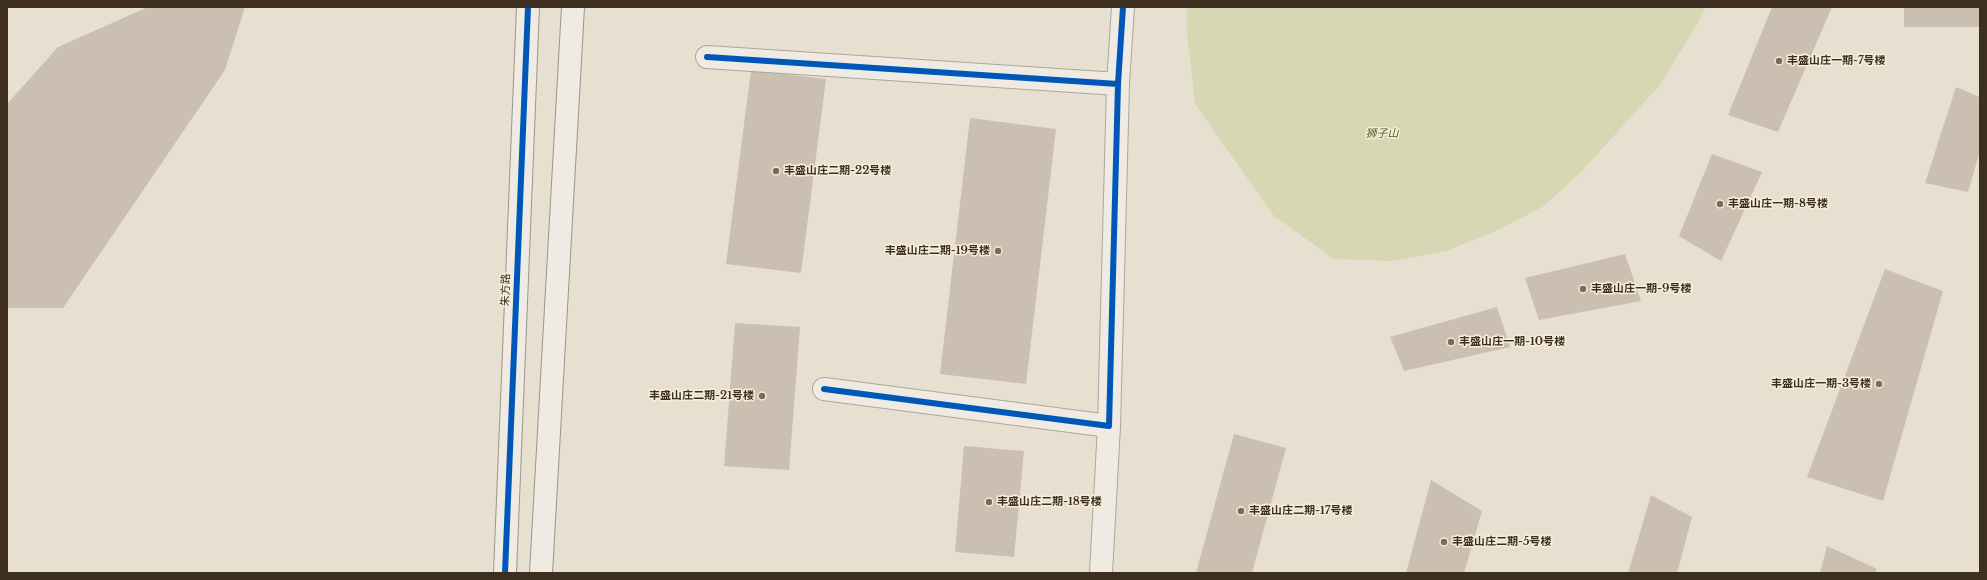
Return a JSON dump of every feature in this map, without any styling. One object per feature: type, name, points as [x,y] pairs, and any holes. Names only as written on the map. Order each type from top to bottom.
[{"type":"street","name":"朱方路","points":[[505,573],[528,7]]},
{"type":"street","points":[[541,573],[573,7]]},
{"type":"street","points":[[1101,573],[1109,426],[1118,84],[1123,7]]},
{"type":"street","points":[[706,57],[1118,84]]},
{"type":"street","points":[[824,389],[1109,426]]},
{"type":"green space","name":"狮子山","points":[[1187,7],[1705,7],[1700,19],[1660,85],[1581,172],[1544,206],[1498,230],[1446,251],[1393,261],[1334,259],[1274,216],[1195,104],[1187,33]]},
{"type":"building","points":[[148,7],[245,7],[225,70],[63,308],[7,308],[7,104],[58,47]]},
{"type":"building","name":"丰盛山庄一期-7号楼","points":[[1772,7],[1832,7],[1778,132],[1728,115]]},
{"type":"building","points":[[1904,7],[1980,7],[1980,27],[1904,27]]},
{"type":"building","name":"丰盛山庄二期-22号楼","points":[[751,70],[826,79],[801,273],[726,264]]},
{"type":"building","points":[[1956,87],[1980,97],[1980,151],[1968,192],[1925,183]]},
{"type":"building","name":"丰盛山庄二期-19号楼","points":[[970,118],[1056,129],[1026,384],[940,374]]},
{"type":"building","name":"丰盛山庄一期-8号楼","points":[[1712,154],[1762,172],[1721,261],[1679,236]]},
{"type":"building","name":"丰盛山庄一期-9号楼","points":[[1625,254],[1641,301],[1539,320],[1525,278]]},
{"type":"building","name":"丰盛山庄一期-3号楼","points":[[1885,269],[1943,291],[1883,501],[1807,477]]},
{"type":"building","name":"丰盛山庄一期-10号楼","points":[[1497,307],[1510,347],[1404,371],[1390,337]]},
{"type":"building","name":"丰盛山庄二期-21号楼","points":[[735,323],[800,327],[789,470],[724,466]]},
{"type":"building","name":"丰盛山庄二期-17号楼","points":[[1234,434],[1286,448],[1252,573],[1196,573]]},
{"type":"building","name":"丰盛山庄二期-18号楼","points":[[964,446],[1024,451],[1014,557],[955,552]]},
{"type":"building","name":"丰盛山庄二期-5号楼","points":[[1431,480],[1482,511],[1464,573],[1406,573]]},
{"type":"building","points":[[1651,495],[1692,517],[1677,573],[1628,573]]},
{"type":"building","points":[[1827,546],[1877,569],[1875,573],[1820,573]]},
{"type":"cycle path","points":[[505,573],[528,7]]},
{"type":"cycle path","points":[[824,389],[1109,426],[1118,84],[1123,7]]},
{"type":"cycle path","points":[[707,57],[1118,84]]},
{"type":"place","name":"丰盛山庄一期-7号楼","points":[[1779,61]]},
{"type":"place","name":"丰盛山庄二期-22号楼","points":[[776,171]]},
{"type":"place","name":"丰盛山庄一期-8号楼","points":[[1720,204]]},
{"type":"place","name":"丰盛山庄二期-19号楼","points":[[998,251]]},
{"type":"place","name":"丰盛山庄一期-9号楼","points":[[1583,289]]},
{"type":"place","name":"丰盛山庄一期-10号楼","points":[[1451,342]]},
{"type":"place","name":"丰盛山庄一期-3号楼","points":[[1879,384]]},
{"type":"place","name":"丰盛山庄二期-21号楼","points":[[762,396]]},
{"type":"place","name":"丰盛山庄二期-18号楼","points":[[989,502]]},
{"type":"place","name":"丰盛山庄二期-17号楼","points":[[1241,511]]},
{"type":"place","name":"丰盛山庄二期-5号楼","points":[[1444,542]]}]
